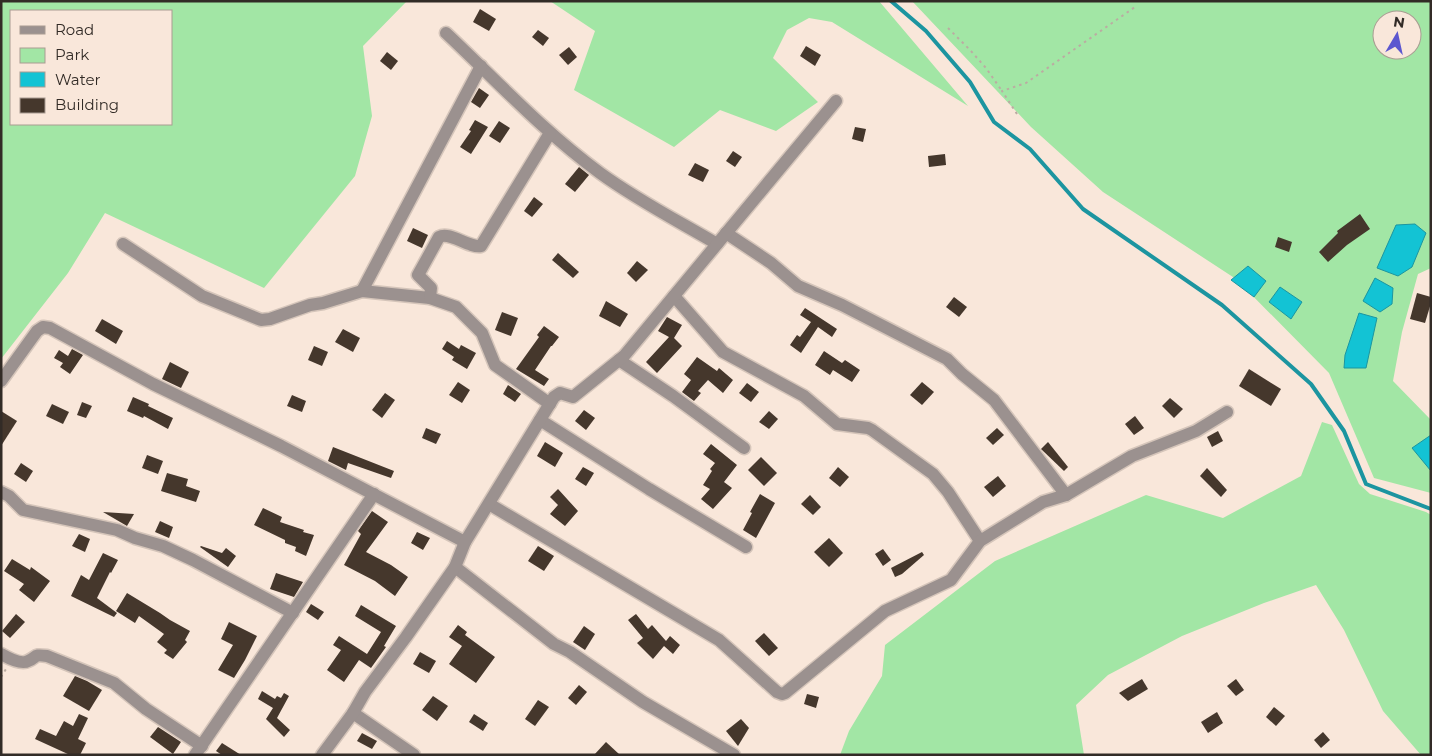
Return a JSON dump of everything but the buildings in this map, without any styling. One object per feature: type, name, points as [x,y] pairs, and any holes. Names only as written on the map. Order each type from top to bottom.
[{"type":"street","points":[[446,33],[550,134],[616,184],[717,244]]},
{"type":"street","points":[[362,291],[481,66]]},
{"type":"street","points":[[322,755],[353,714],[365,692],[455,567],[465,542],[554,397],[560,393],[573,397],[624,356],[836,101]]},
{"type":"street","points":[[430,298],[431,288],[418,275],[438,237],[445,235],[475,246],[481,246],[550,134]]},
{"type":"street","points":[[726,233],[771,263],[798,286],[850,309],[947,359],[994,400],[1066,495]]},
{"type":"street","points":[[123,244],[202,296],[261,320],[270,319],[310,305],[362,291],[430,298],[456,307],[482,333],[495,365],[550,404]]},
{"type":"street","points":[[674,296],[723,352],[804,396],[837,424],[872,430],[933,474],[948,492],[980,541]]},
{"type":"street","points":[[1,381],[37,331],[42,327],[50,328],[153,384],[281,446],[465,542]]},
{"type":"street","points":[[619,360],[673,396],[744,448]]},
{"type":"street","points":[[488,504],[719,640],[777,692],[782,694],[786,693],[885,611],[951,580],[980,541],[1043,502],[1066,495],[1132,456],[1196,431],[1227,412]]},
{"type":"street","points":[[540,420],[649,489],[746,547]]},
{"type":"street","points":[[1,492],[9,496],[23,510],[117,530],[135,538],[163,546],[293,613]]},
{"type":"street","points":[[1,654],[11,660],[25,662],[28,662],[35,656],[47,656],[114,683],[199,750],[374,494]]},
{"type":"street","points":[[455,567],[554,644],[570,652],[643,702],[734,755]]},
{"type":"street","points":[[353,714],[414,755]]},
{"type":"path","points":[[1002,91],[1026,83],[1135,7]]},
{"type":"path","points":[[948,28],[986,68],[1017,114]]},
{"type":"green space","points":[[1,1],[407,1],[363,46],[372,116],[355,176],[264,288],[105,213],[68,273],[1,359]]},
{"type":"green space","points":[[550,1],[879,1],[968,106],[832,22],[809,18],[787,30],[773,58],[818,102],[776,131],[720,110],[674,147],[574,90],[595,31]]},
{"type":"green space","points":[[912,1],[1431,1],[1431,268],[1418,274],[1402,332],[1393,381],[1431,420],[1431,493],[1374,478],[1329,373],[1236,279],[1103,192],[1031,127]]},
{"type":"green space","points":[[1322,422],[1332,425],[1359,484],[1370,494],[1431,515],[1431,755],[1421,755],[1383,711],[1344,630],[1316,585],[1264,603],[1182,636],[1108,675],[1076,705],[1084,755],[840,755],[849,731],[882,676],[885,645],[995,561],[1146,495],[1223,518],[1301,476]]},
{"type":"water","points":[[1415,224],[1426,233],[1412,267],[1398,276],[1377,268],[1396,225]]},
{"type":"water","points":[[1248,266],[1266,281],[1254,297],[1231,280]]},
{"type":"water","points":[[1375,278],[1393,288],[1392,304],[1380,312],[1363,301]]},
{"type":"water","points":[[1280,287],[1302,302],[1291,319],[1269,302]]},
{"type":"water","points":[[1359,313],[1377,318],[1366,368],[1344,368],[1345,355]]},
{"type":"water","points":[[1431,435],[1431,471],[1412,448]]},
{"type":"waterway","points":[[891,1],[926,31],[970,82],[994,122],[1030,149],[1083,209],[1222,305],[1311,384],[1344,431],[1366,484],[1431,509]]}]
